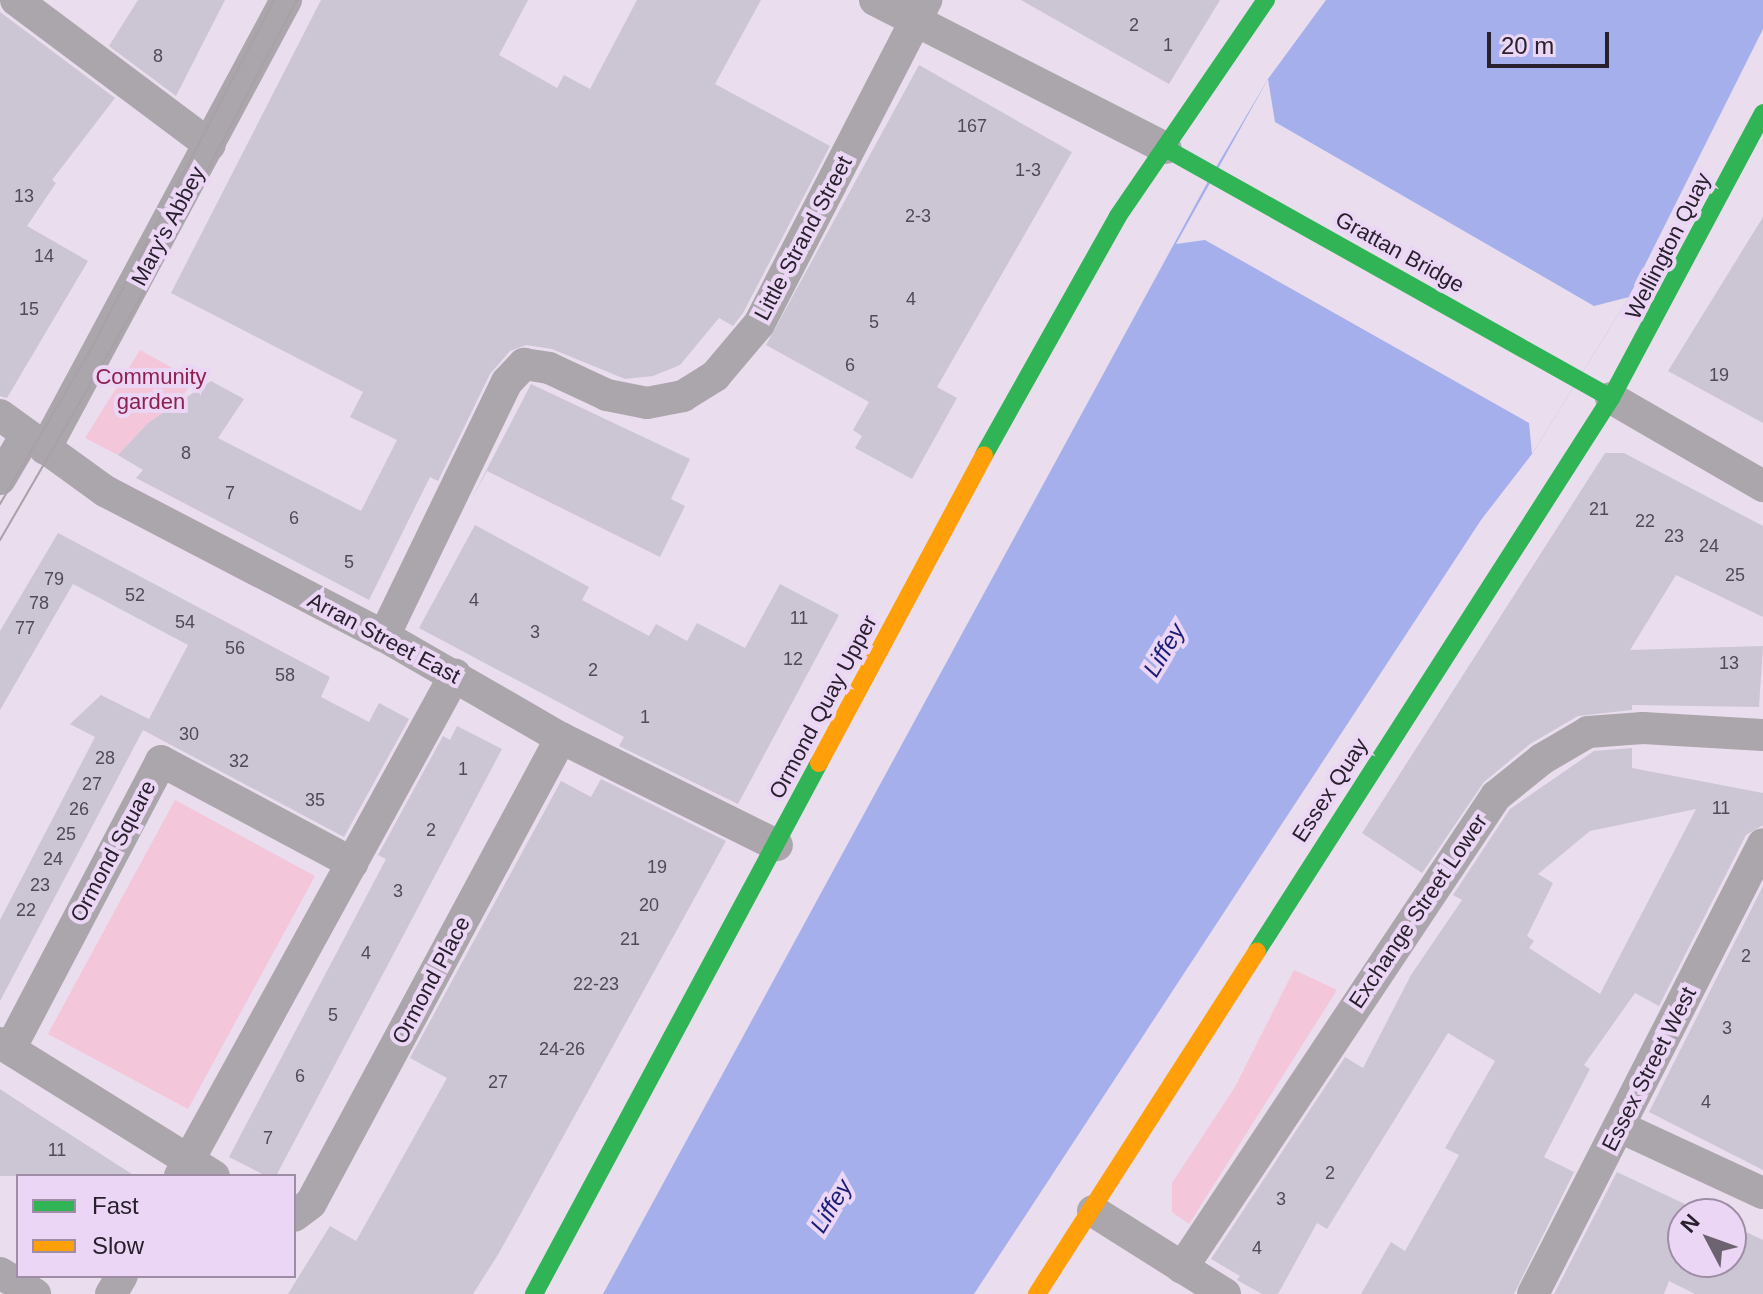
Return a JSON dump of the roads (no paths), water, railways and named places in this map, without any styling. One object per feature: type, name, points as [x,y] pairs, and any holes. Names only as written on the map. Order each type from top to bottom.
[{"type":"main road","name":"Ormond Quay Upper","points":[[534,1294],[1038,355],[1118,216],[1266,0]]},
{"type":"main road","name":"Wellington Quay","points":[[1611,398],[1653,327],[1763,113]]},
{"type":"main road","name":"Grattan Bridge","points":[[1165,148],[1611,398]]},
{"type":"main road","name":"Essex Quay","points":[[1037,1294],[1611,398]]},
{"type":"street","points":[[16,0],[210,145]]},
{"type":"street","name":"Mary's Abbey","points":[[0,479],[36,442],[210,145],[286,0]]},
{"type":"street","points":[[875,0],[921,11],[1165,148]]},
{"type":"street","name":"Little Strand Street","points":[[384,636],[507,382],[524,364],[549,368],[607,395],[647,403],[683,396],[715,376],[759,324],[921,11]]},
{"type":"street","points":[[1611,398],[1763,486]]},
{"type":"street","name":"Arran Street East","points":[[0,415],[105,491],[384,636],[561,738],[777,845]]},
{"type":"street","name":"Ormond Square","points":[[352,863],[161,761],[5,1046],[194,1171],[352,863],[455,675]]},
{"type":"street","name":"Exchange Street Lower","points":[[1182,1268],[1496,796],[1542,759],[1588,732],[1643,728],[1763,735]]},
{"type":"street","name":"Ormond Place","points":[[296,1214],[311,1203],[561,738]]},
{"type":"street","name":"Essex Street West","points":[[1533,1294],[1763,844]]},
{"type":"street","points":[[1620,1127],[1763,1193]]},
{"type":"street","points":[[1093,1211],[1225,1294]]},
{"type":"street","points":[[0,1273],[35,1294]]},
{"type":"water","name":"Liffey","points":[[1326,0],[1763,0],[1763,29],[1629,297],[1532,454],[1481,520],[974,1294],[603,1294],[1212,174],[1268,79]]},
{"type":"tram line","points":[[0,504],[91,349],[274,0]]},
{"type":"tram line","points":[[0,540],[143,293],[297,0]]},
{"type":"park label","name":"Community garden","points":[[151,388]]}]
